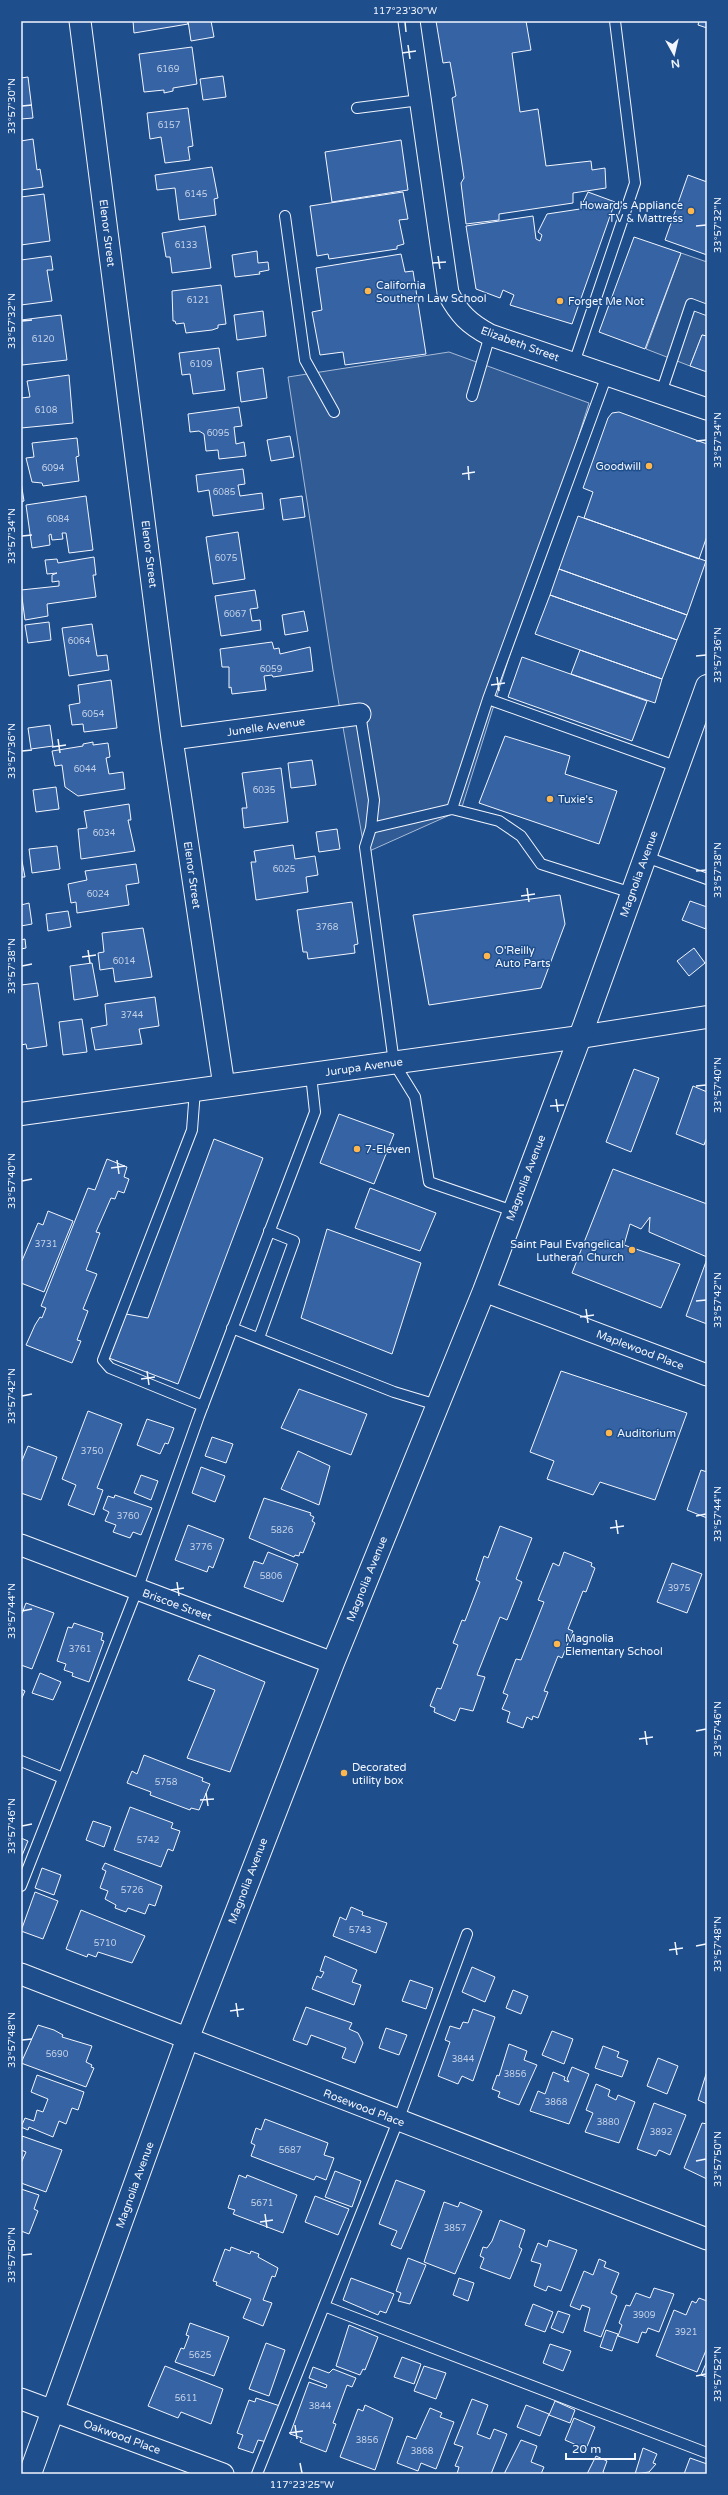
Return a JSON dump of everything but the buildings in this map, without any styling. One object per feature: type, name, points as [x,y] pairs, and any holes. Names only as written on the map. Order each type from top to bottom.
[{"type":"main road","name":"Magnolia Avenue","points":[[30,2474],[54,2412],[187,2040],[333,1663],[484,1291],[580,1037],[707,686]]},
{"type":"main road","name":"Jurupa Avenue","points":[[21,1114],[580,1037],[707,1017]]},
{"type":"street","name":"Elenor Street","points":[[80,21],[172,739],[224,1086]]},
{"type":"street","name":"Elizabeth Street","points":[[409,21],[448,293],[462,316],[471,325],[490,335],[707,409]]},
{"type":"street","name":"Junelle Avenue","points":[[172,739],[360,714]]},
{"type":"street","name":"Maplewood Place","points":[[484,1291],[707,1375]]},
{"type":"street","name":"Briscoe Street","points":[[21,1545],[333,1663]]},
{"type":"street","name":"Rosewood Place","points":[[21,1974],[187,2040],[707,2239]]},
{"type":"street","name":"Oakwood Place","points":[[21,2399],[223,2474]]},
{"type":"lane","points":[[574,364],[635,183],[615,21]]},
{"type":"lane","points":[[357,108],[420,100]]},
{"type":"lane","points":[[285,216],[305,360],[334,412]]},
{"type":"lane","points":[[661,393],[691,304],[707,310]]},
{"type":"lane","points":[[472,396],[490,335]]},
{"type":"lane","points":[[452,808],[488,698],[607,375]]},
{"type":"lane","points":[[488,698],[678,767]]},
{"type":"lane","points":[[360,714],[374,800],[371,828],[365,847],[394,1063],[415,1097],[429,1182],[513,1211]]},
{"type":"lane","points":[[371,828],[452,808],[498,821],[520,836],[541,864],[632,893]]},
{"type":"lane","points":[[646,857],[707,879]]},
{"type":"lane","points":[[21,1886],[137,1590],[232,1328],[315,1112],[311,1075]]},
{"type":"lane","points":[[195,1090],[192,1130],[103,1360],[110,1368],[203,1406]]},
{"type":"lane","points":[[259,1338],[294,1241],[269,1232]]},
{"type":"lane","points":[[232,1328],[394,1392],[438,1406]]},
{"type":"lane","points":[[21,1761],[63,1778]]},
{"type":"lane","points":[[257,2474],[398,2121],[467,1934]]},
{"type":"lane","points":[[324,2306],[707,2453]]},
{"type":"shaded area","points":[[681,253],[707,262],[707,336],[702,335],[690,366],[646,349]]},
{"type":"shaded area","points":[[449,352],[589,403],[461,810],[365,853],[333,670],[288,377]]},
{"type":"place","name":"Howard's Appliance TV & Mattress","points":[[691,211]]},
{"type":"place","name":"California Southern Law School","points":[[368,291]]},
{"type":"place","name":"Forget Me Not","points":[[560,301]]},
{"type":"place","name":"Goodwill","points":[[649,466]]},
{"type":"place","name":"Tuxie's","points":[[550,799]]},
{"type":"place","name":"O'Reilly Auto Parts","points":[[487,956]]},
{"type":"place","name":"7-Eleven","points":[[357,1149]]},
{"type":"place","name":"Saint Paul Evangelical Lutheran Church","points":[[632,1250]]},
{"type":"place","name":"Auditorium","points":[[609,1433]]},
{"type":"place","name":"Magnolia Elementary School","points":[[557,1644]]},
{"type":"place","name":"Decorated utility box","points":[[344,1773]]}]
